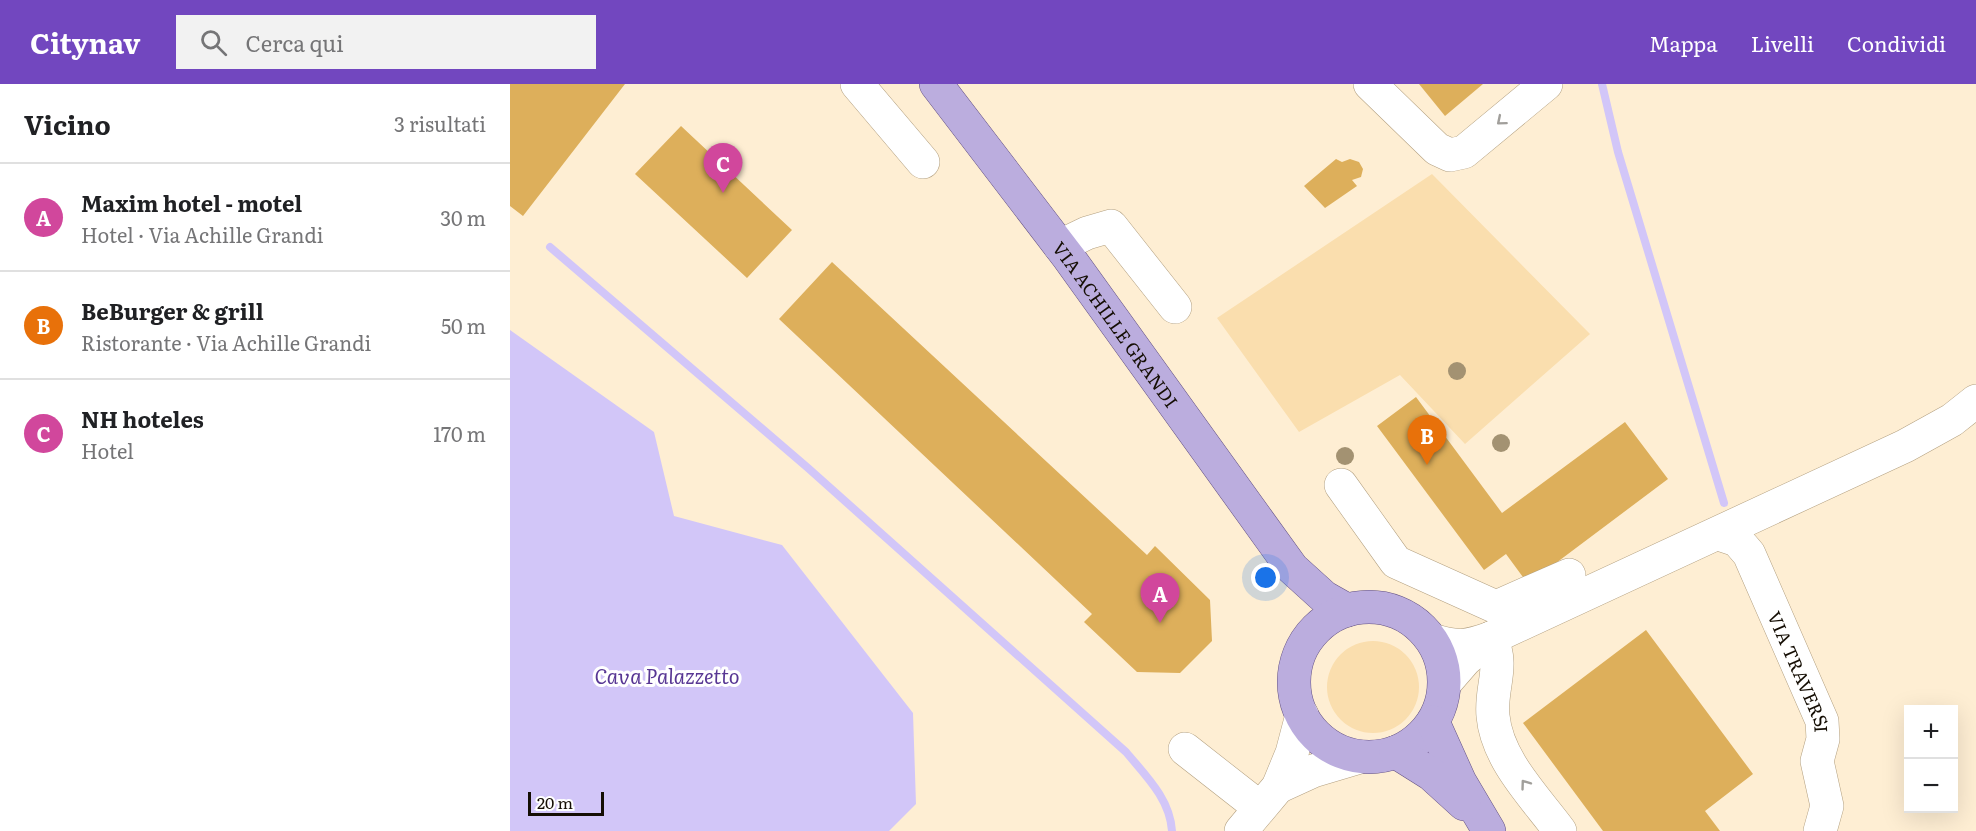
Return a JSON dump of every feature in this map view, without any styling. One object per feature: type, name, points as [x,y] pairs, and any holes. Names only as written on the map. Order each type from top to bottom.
[{"type":"main road","name":"VIA ACHILLE GRANDI","points":[[936,84],[1060,246],[1292,568],[1324,597],[1347,610]]},
{"type":"main road","name":"VIA ACHILLE GRANDI","points":[[1292,568],[1306,605],[1312,634]]},
{"type":"main road","points":[[1368,607],[1393,610],[1415,622],[1432,640],[1442,663],[1445,682],[1443,698],[1433,722],[1417,740],[1396,752],[1360,757],[1338,752],[1324,742],[1302,715],[1295,694],[1295,673],[1300,652],[1312,634],[1328,620],[1347,610],[1368,607]]},
{"type":"main road","points":[[1433,722],[1460,782],[1485,825]]},
{"type":"main road","points":[[1396,752],[1431,774],[1485,825]]},
{"type":"street","points":[[857,84],[923,162]]},
{"type":"street","points":[[1370,84],[1437,149],[1450,155],[1464,152],[1546,84]]},
{"type":"street","points":[[1060,246],[1087,233],[1111,226],[1175,307]]},
{"type":"street","points":[[1432,640],[1450,645],[1467,646],[1491,638],[1905,446],[1952,420],[1976,401]]},
{"type":"street","points":[[1341,485],[1396,562],[1496,607],[1569,574]]},
{"type":"street","name":"VIA TRAVERSI","points":[[1719,534],[1737,540],[1749,554],[1822,721],[1823,739],[1817,761],[1827,806],[1820,831]]},
{"type":"street","points":[[1445,682],[1465,660],[1491,638]]},
{"type":"street","points":[[1491,638],[1498,652],[1499,663],[1492,714],[1497,739],[1508,760],[1560,831]]},
{"type":"street","points":[[1259,808],[1292,753],[1302,715]]},
{"type":"street","points":[[1185,749],[1259,808]]},
{"type":"street","points":[[1259,808],[1312,771],[1360,757]]},
{"type":"shaded area","points":[[1432,174],[1590,334],[1465,444],[1400,375],[1299,432],[1217,318]]},
{"type":"shaded area","points":[[1373,641],[1391,645],[1406,654],[1415,669],[1419,687],[1415,705],[1406,720],[1391,729],[1373,733],[1355,729],[1340,720],[1331,705],[1327,687],[1331,669],[1340,654],[1355,645]]},
{"type":"water","name":"Cava Palazzetto","points":[[510,330],[654,432],[674,516],[782,545],[913,713],[916,804],[889,831],[510,831]]},
{"type":"building","points":[[510,84],[625,84],[523,216],[510,206]]},
{"type":"building","points":[[1419,84],[1483,84],[1445,116]]},
{"type":"building","points":[[681,126],[792,230],[747,278],[635,174]]},
{"type":"building","points":[[1336,159],[1342,162],[1350,159],[1359,162],[1363,169],[1361,177],[1352,180],[1357,186],[1325,208],[1304,186]]},
{"type":"building","points":[[832,262],[1147,555],[1155,546],[1210,600],[1212,641],[1180,673],[1137,672],[1084,622],[1092,614],[779,319]]},
{"type":"building","points":[[1416,397],[1502,513],[1625,422],[1668,479],[1528,584],[1506,554],[1484,570],[1377,426]]},
{"type":"building","points":[[1646,630],[1753,774],[1705,811],[1720,831],[1603,831],[1523,723]]},
{"type":"waterway","points":[[1602,84],[1618,152],[1724,503]]},
{"type":"waterway","points":[[550,247],[808,468],[1126,752],[1162,798],[1172,831]]},
{"type":"place","name":"NH hoteles","points":[[723,193]]},
{"type":"place","name":"BeBurger & grill","points":[[1427,465]]},
{"type":"place","name":"Maxim hotel - motel","points":[[1160,623]]}]
